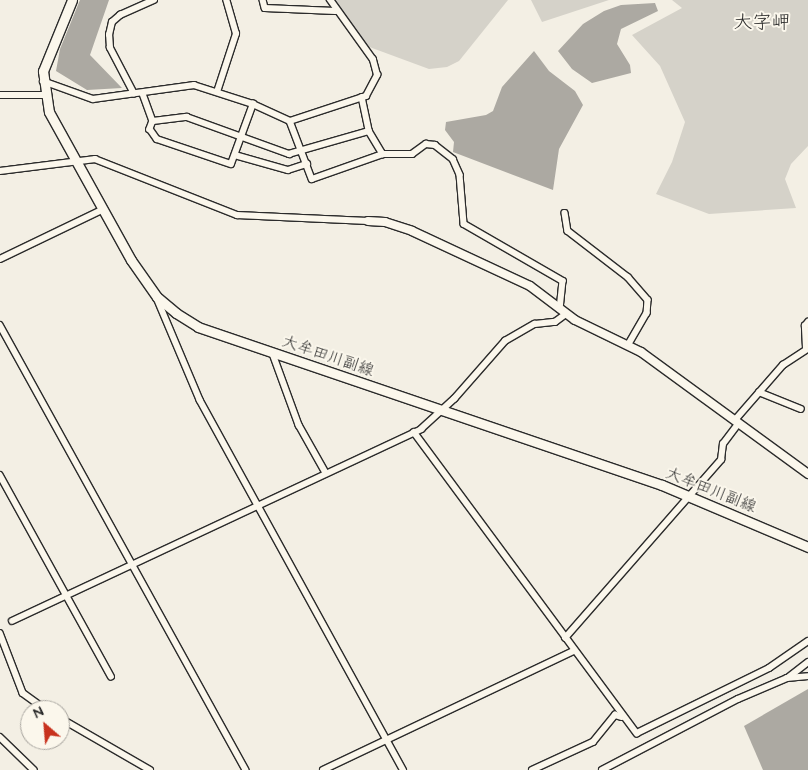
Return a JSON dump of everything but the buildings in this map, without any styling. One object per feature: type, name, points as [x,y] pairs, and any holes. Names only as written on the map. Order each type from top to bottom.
[{"type":"main road","name":"大牟田川副線","points":[[72,0],[50,48],[42,80],[44,95],[58,132],[102,210],[157,297],[198,327],[690,496],[808,547]]},
{"type":"street","points":[[134,94],[110,48],[109,35],[112,22],[120,15],[154,0]]},
{"type":"street","points":[[217,92],[236,34],[226,0]]},
{"type":"street","points":[[263,0],[265,8],[335,11]]},
{"type":"street","points":[[290,121],[362,97],[377,75],[377,67],[335,11],[330,0]]},
{"type":"street","points":[[12,621],[414,432],[442,411],[505,341],[535,324],[555,322],[563,311],[563,281],[464,224],[460,175],[447,152],[426,144],[412,154],[383,154],[312,179],[290,121],[253,104],[217,92],[181,84],[142,94],[93,99],[42,80]]},
{"type":"street","points":[[142,94],[153,121],[150,128],[157,140],[231,164],[253,104]]},
{"type":"street","points":[[0,95],[44,95]]},
{"type":"street","points":[[362,97],[369,131],[383,154]]},
{"type":"street","points":[[153,121],[187,117],[289,154],[369,131]]},
{"type":"street","points":[[234,155],[288,170],[306,164]]},
{"type":"street","points":[[0,171],[62,165],[74,160],[94,159],[237,215],[385,222],[412,231],[530,286],[563,311],[629,344],[808,474]]},
{"type":"street","points":[[0,259],[102,210]]},
{"type":"street","points":[[565,213],[568,230],[628,277],[648,300],[647,313],[629,344]]},
{"type":"street","points":[[157,297],[200,400],[403,770]]},
{"type":"street","points":[[565,638],[721,460],[723,444],[759,392],[783,365],[807,348],[804,326],[808,322]]},
{"type":"street","points":[[0,325],[246,770]]},
{"type":"street","points":[[273,354],[299,425],[326,473]]},
{"type":"street","points":[[759,392],[801,408]]},
{"type":"street","points":[[414,432],[622,717],[637,733],[770,668],[808,641]]},
{"type":"street","points":[[0,475],[111,676]]},
{"type":"street","points":[[0,633],[23,693],[32,700]]},
{"type":"street","points":[[323,770],[574,651]]},
{"type":"street","points":[[602,770],[738,699],[787,678],[808,662]]},
{"type":"street","points":[[787,678],[808,676]]},
{"type":"street","points":[[532,770],[592,742],[615,715],[622,717]]},
{"type":"street","points":[[70,724],[150,770]]},
{"type":"street","points":[[0,737],[34,770]]},
{"type":"shaded area","points":[[80,0],[109,0],[90,55],[122,88],[87,90],[56,71],[60,49]]},
{"type":"shaded area","points":[[332,0],[508,0],[459,61],[447,67],[429,69],[364,45],[338,17]]},
{"type":"shaded area","points":[[531,0],[609,0],[542,22]]},
{"type":"shaded area","points":[[672,0],[808,0],[808,146],[791,164],[785,179],[796,208],[709,214],[656,194],[672,162],[685,122],[660,66],[632,35],[682,8]]},
{"type":"shaded area","points":[[655,3],[658,11],[621,29],[617,44],[630,65],[631,73],[592,83],[572,69],[558,51],[583,24],[604,11],[621,5]]},
{"type":"shaded area","points":[[534,51],[549,71],[575,91],[583,105],[559,149],[553,190],[453,152],[454,142],[445,130],[446,122],[486,115],[493,111],[502,87]]},
{"type":"shaded area","points":[[808,689],[808,770],[763,770],[744,726]]},
{"type":"district","name":"大字岬","points":[[762,23]]}]
